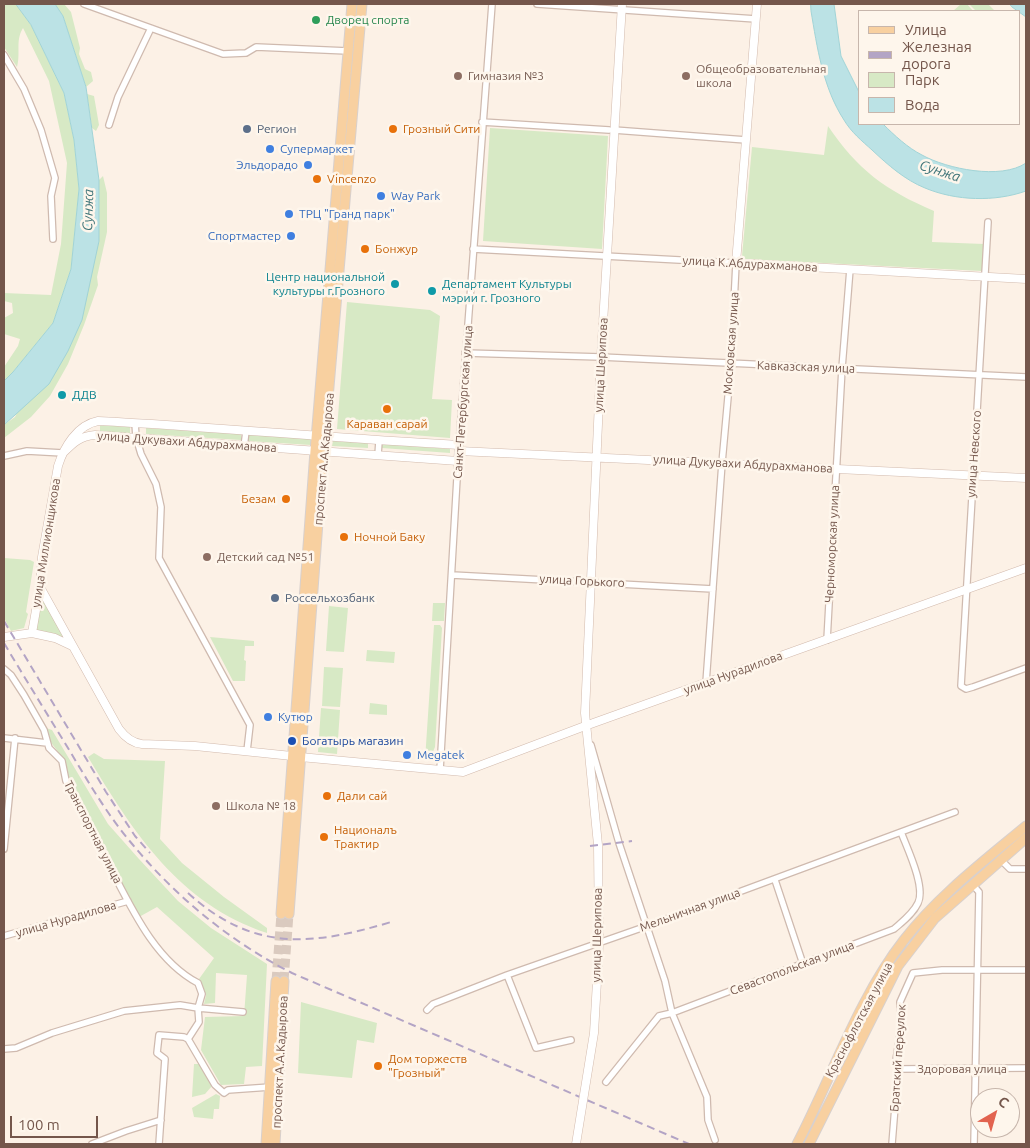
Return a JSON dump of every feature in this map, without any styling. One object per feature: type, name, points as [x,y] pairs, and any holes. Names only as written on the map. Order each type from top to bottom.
[{"type":"main road","name":"проспект А.А.Кадырова","points":[[321,436],[352,4]]},
{"type":"main road","name":"проспект А.А.Кадырова","points":[[285,914],[319,451],[362,4]]},
{"type":"main road","name":"Краснофлотская улица","points":[[797,1144],[882,972],[904,940],[928,912],[1026,826]]},
{"type":"main road","name":"Краснофлотская улица","points":[[809,1144],[884,990],[898,966],[935,918],[1026,838]]},
{"type":"main road","name":"проспект А.А.Кадырова","points":[[266,1144],[280,981],[275,1144]]},
{"type":"street","points":[[84,4],[223,54],[246,53],[256,47],[348,51]]},
{"type":"street","name":"Санкт-Петербургская улица","points":[[440,770],[465,353],[492,4]]},
{"type":"street","points":[[537,4],[622,7],[756,19]]},
{"type":"street","name":"Московская улица","points":[[706,683],[731,364],[736,263],[757,4]]},
{"type":"street","name":"улица Шерипова","points":[[576,1144],[594,1032],[599,943],[598,845],[585,726],[611,130],[622,7]]},
{"type":"street","points":[[109,125],[118,98],[151,28]]},
{"type":"street","points":[[4,55],[24,89],[38,123],[55,178],[51,196],[53,240]]},
{"type":"street","points":[[482,122],[746,140]]},
{"type":"street","name":"улица Невского","points":[[988,222],[961,686],[966,689],[1026,668]]},
{"type":"street","name":"улица К.Абдурахманова","points":[[474,249],[1026,279]]},
{"type":"street","name":"Черноморская улица","points":[[827,640],[842,368],[850,269]]},
{"type":"street","name":"Кавказская улица","points":[[465,353],[601,357],[1026,377]]},
{"type":"street","points":[[95,435],[98,421]]},
{"type":"street","name":"улица Дукувахи Абдурахманова","points":[[63,452],[76,434],[92,422],[98,421],[246,430],[459,448],[597,457],[1026,478]]},
{"type":"street","points":[[136,423],[136,437],[141,454],[156,484],[161,507],[159,558],[250,725],[247,751]]},
{"type":"street","points":[[244,447],[246,430]]},
{"type":"street","name":"улица Дукувахи Абдурахманова","points":[[63,452],[77,440],[95,435],[458,461]]},
{"type":"street","points":[[378,441],[378,456]]},
{"type":"street","points":[[4,456],[27,451],[63,452]]},
{"type":"street","name":"улица Миллионщикова","points":[[32,634],[40,587],[42,558],[58,466],[63,452]]},
{"type":"street","name":"улица Нурадилова","points":[[40,587],[119,729],[135,743],[195,746],[463,772],[585,726],[1026,568]]},
{"type":"street","name":"улица Горького","points":[[452,575],[713,589]]},
{"type":"street","points":[[4,637],[32,634],[55,638],[72,646]]},
{"type":"street","name":"Транспортная улица","points":[[4,669],[11,675],[24,695],[44,730],[47,744],[62,761],[66,781],[140,924],[183,976],[198,983],[202,994],[198,1008]]},
{"type":"street","name":"улица Шерипова","points":[[585,726],[619,842],[665,981],[672,1013],[707,1097],[708,1120],[714,1140]]},
{"type":"street","points":[[4,738],[15,738],[47,744]]},
{"type":"street","points":[[4,849],[15,738]]},
{"type":"street","name":"Мельничная улица","points":[[427,1010],[434,1004],[507,975],[775,880],[955,812]]},
{"type":"street","name":"Севастопольская улица","points":[[672,1013],[894,929],[908,917],[919,902],[919,881],[901,832]]},
{"type":"street","points":[[1001,860],[1010,869],[1026,869]]},
{"type":"street","points":[[775,880],[803,964]]},
{"type":"street","points":[[972,884],[979,892],[974,1144]]},
{"type":"street","name":"улица Нурадилова","points":[[4,936],[128,901]]},
{"type":"street","name":"Братский переулок","points":[[892,1144],[898,1069],[896,1060],[902,1023],[900,1002],[913,973],[942,970],[978,970]]},
{"type":"street","points":[[978,970],[1026,970]]},
{"type":"street","points":[[507,975],[536,1048],[571,1040]]},
{"type":"street","points":[[4,1049],[16,1048],[52,1033],[124,1011],[180,1005],[243,1012]]},
{"type":"street","points":[[188,1040],[199,1022],[198,1008]]},
{"type":"street","points":[[606,1082],[659,1016],[672,1013]]},
{"type":"street","points":[[159,1144],[165,1059],[157,1052],[159,1035],[184,1037],[188,1040],[216,1085],[224,1093],[228,1090],[270,1087]]},
{"type":"street","name":"Здоровая улица","points":[[898,1069],[1026,1068]]},
{"type":"street","points":[[92,1144],[161,1120]]},
{"type":"green space","points":[[4,4],[16,4],[31,25],[64,93],[74,140],[79,189],[71,269],[53,323],[4,381],[4,367],[18,346],[20,339],[4,334],[4,318],[13,313],[12,303],[4,301],[4,293],[51,295],[61,244],[67,163],[49,81],[23,28],[19,38],[17,67],[4,47]]},
{"type":"green space","points":[[55,4],[64,4],[71,12],[80,48],[79,54],[85,69],[91,72],[93,81],[86,87],[63,16]]},
{"type":"green space","points":[[961,4],[967,4],[972,10],[954,10]]},
{"type":"green space","points":[[969,4],[988,4],[994,10],[975,10]]},
{"type":"green space","points":[[87,94],[94,96],[99,125],[96,131],[92,128]]},
{"type":"green space","points":[[828,126],[850,155],[874,177],[901,195],[934,211],[932,242],[984,244],[982,271],[745,259],[742,256],[752,147],[824,155]]},
{"type":"green space","points":[[490,128],[608,136],[602,249],[483,241]]},
{"type":"green space","points":[[103,176],[107,193],[107,232],[97,277],[98,285],[84,325],[68,364],[50,396],[31,417],[4,438],[4,425],[15,417],[99,241],[99,180]]},
{"type":"green space","points":[[347,302],[430,310],[440,316],[432,399],[452,400],[450,438],[337,429]]},
{"type":"green space","points":[[100,425],[130,427],[130,433],[100,432]]},
{"type":"green space","points":[[146,428],[241,434],[241,440],[146,434]]},
{"type":"green space","points":[[249,434],[312,439],[311,445],[248,441]]},
{"type":"green space","points":[[333,441],[368,443],[368,448],[332,446]]},
{"type":"green space","points":[[382,444],[450,449],[450,453],[382,448]]},
{"type":"green space","points":[[4,558],[34,562],[26,612],[28,614],[24,628],[11,631],[4,618]]},
{"type":"green space","points":[[40,587],[72,646],[32,633]]},
{"type":"green space","points":[[433,603],[445,603],[444,621],[432,621]]},
{"type":"green space","points":[[329,606],[348,608],[344,652],[326,651]]},
{"type":"green space","points":[[434,625],[440,625],[442,628],[435,747],[431,756],[425,760]]},
{"type":"green space","points":[[210,637],[254,641],[254,646],[245,646],[245,681],[233,681]]},
{"type":"green space","points":[[367,650],[395,652],[394,663],[366,661]]},
{"type":"green space","points":[[324,667],[343,668],[340,707],[322,706]]},
{"type":"green space","points":[[370,703],[387,705],[387,715],[369,714]]},
{"type":"green space","points":[[321,708],[340,710],[337,754],[318,752]]},
{"type":"green space","points":[[46,728],[52,730],[108,824],[178,901],[211,928],[267,964],[262,1066],[246,1067],[244,1084],[221,1085],[201,1050],[205,1017],[244,1016],[247,975],[216,973],[215,1003],[204,1004],[206,995],[199,979],[214,958],[157,907],[139,917],[68,780],[64,760],[50,741]]},
{"type":"green space","points":[[94,753],[104,759],[165,761],[160,839],[182,863],[267,928],[267,933],[236,920],[208,904],[161,862],[141,838],[105,785],[88,757]]},
{"type":"green space","points":[[301,1002],[377,1023],[374,1043],[357,1040],[352,1078],[298,1073]]},
{"type":"green space","points":[[194,1064],[199,1064],[212,1086],[205,1094],[192,1097]]},
{"type":"green space","points":[[216,1094],[220,1096],[219,1109],[214,1109],[213,1119],[194,1117],[192,1108]]},
{"type":"water","name":"Сунжа","points":[[16,4],[55,4],[63,16],[86,87],[99,180],[99,241],[82,320],[68,351],[49,384],[4,425],[4,381],[53,323],[71,269],[79,189],[74,140],[64,93],[31,25]]},
{"type":"water","name":"Сунжа","points":[[811,4],[834,4],[841,56],[858,90],[858,125],[884,125],[901,141],[917,152],[945,165],[989,172],[1003,171],[1026,163],[1026,191],[1014,195],[989,198],[949,196],[918,185],[884,161],[853,132],[837,108],[822,67]]},
{"type":"water","points":[[1010,4],[1026,4],[1026,17],[1020,13],[1020,10],[1012,7]]},
{"type":"tunnel","points":[[276,981],[281,914]]},
{"type":"tunnel","points":[[284,981],[289,914]]},
{"type":"railway","points":[[4,621],[106,792],[135,836],[150,853]]},
{"type":"railway","points":[[4,643],[93,789],[124,834],[168,883],[226,933],[269,961],[292,973],[689,1144]]},
{"type":"railway","points":[[590,846],[632,841]]},
{"type":"railway","points":[[188,893],[212,912],[236,926],[284,939],[335,936],[391,922]]},
{"type":"place","name":"Дворец спорта","points":[[316,20]]},
{"type":"place","name":"Гимназия №3","points":[[458,76]]},
{"type":"place","name":"Общеобразовательная школа","points":[[686,76]]},
{"type":"place","name":"Регион","points":[[247,129]]},
{"type":"place","name":"Грозный Сити","points":[[393,129]]},
{"type":"place","name":"Супермаркет","points":[[270,149]]},
{"type":"place","name":"Эльдорадо","points":[[308,165]]},
{"type":"place","name":"Vincenzo","points":[[317,179]]},
{"type":"place","name":"Way Park","points":[[381,196]]},
{"type":"place","name":"ТРЦ \"Гранд парк\"","points":[[289,214]]},
{"type":"place","name":"Спортмастер","points":[[291,236]]},
{"type":"place","name":"Бонжур","points":[[365,249]]},
{"type":"place","name":"Центр национальной культуры г.Грозного","points":[[395,284]]},
{"type":"place","name":"Департамент Культуры мэрии г. Грозного","points":[[432,291]]},
{"type":"place","name":"ДДВ","points":[[62,395]]},
{"type":"place","name":"Караван сарай","points":[[387,409]]},
{"type":"place","name":"Безам","points":[[286,499]]},
{"type":"place","name":"Ночной Баку","points":[[344,537]]},
{"type":"place","name":"Детский сад №51","points":[[207,557]]},
{"type":"place","name":"Россельхозбанк","points":[[275,598]]},
{"type":"place","name":"Кутюр","points":[[268,717]]},
{"type":"place","name":"Богатырь магазин","points":[[292,741]]},
{"type":"place","name":"Megatek","points":[[407,755]]},
{"type":"place","name":"Дали сай","points":[[327,796]]},
{"type":"place","name":"Школа № 18","points":[[216,806]]},
{"type":"place","name":"Националъ Трактир","points":[[324,837]]},
{"type":"place","name":"Дом торжеств \"Грозный\"","points":[[378,1066]]}]
